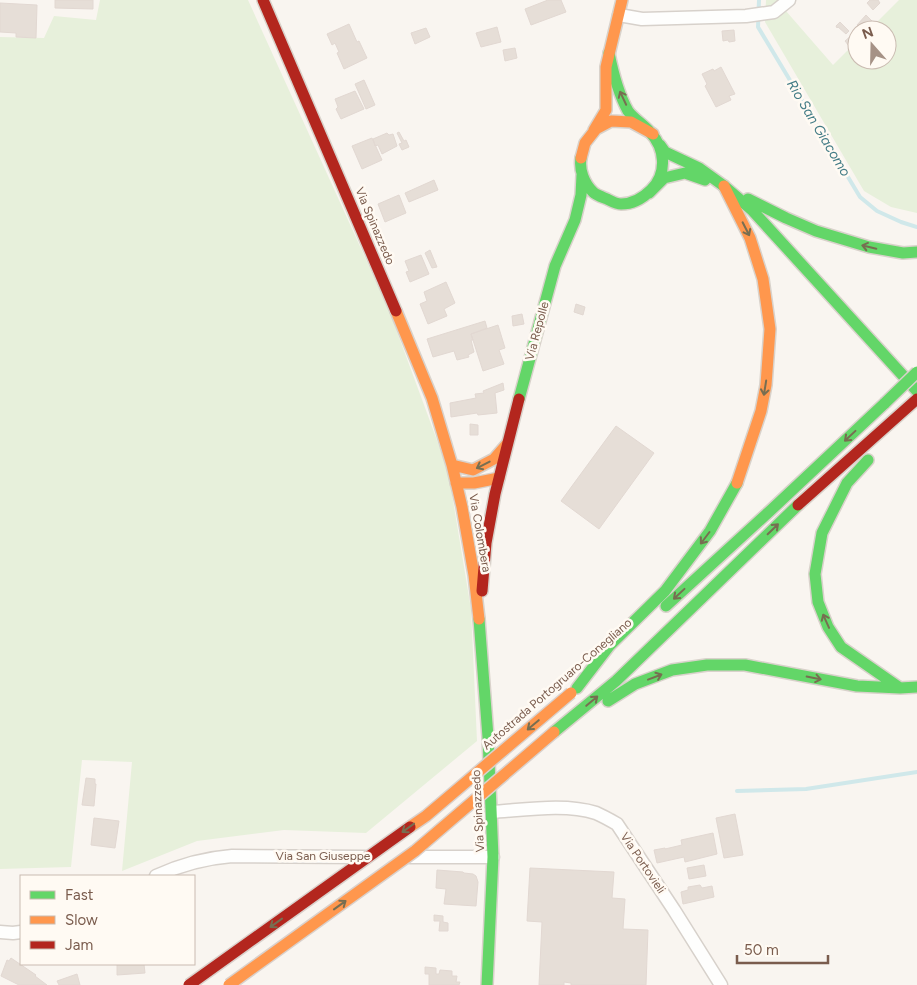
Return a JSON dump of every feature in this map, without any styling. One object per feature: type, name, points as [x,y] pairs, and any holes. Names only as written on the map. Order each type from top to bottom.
[{"type":"main road","name":"Via Spinazzedo","points":[[263,0],[373,255],[432,398],[452,466]]},
{"type":"main road","name":"Via Repolle","points":[[478,605],[484,585],[486,543],[507,444],[555,266],[574,220],[580,195],[582,175],[581,151],[606,110],[606,67],[622,0]]},
{"type":"main road","name":"Via Repolle","points":[[574,220],[590,209],[602,205],[629,203],[640,199],[649,193],[657,183],[662,171],[663,158],[660,145],[653,134],[630,113],[616,84],[609,53]]},
{"type":"main road","name":"Via Repolle","points":[[594,130],[605,123],[618,120],[631,121],[643,126],[653,134]]},
{"type":"main road","points":[[660,145],[665,152],[699,168],[752,210],[917,391]]},
{"type":"main road","points":[[649,193],[664,178],[685,173],[724,186],[786,218],[816,231],[869,247],[903,253],[917,252]]},
{"type":"main road","points":[[582,175],[587,186],[596,195],[606,201],[618,203]]},
{"type":"main road","points":[[574,691],[610,644],[665,591],[710,531],[737,483],[761,411],[766,385],[770,329],[763,280],[750,238],[724,186]]},
{"type":"main road","name":"Autostrada Portogruaro-Conegliano","points":[[189,985],[426,816],[574,691],[772,510],[917,372]]},
{"type":"main road","points":[[886,441],[917,399]]},
{"type":"main road","points":[[229,985],[415,851],[476,813],[795,508],[902,420],[917,413]]},
{"type":"main road","points":[[452,466],[473,470],[494,459],[507,444]]},
{"type":"main road","points":[[873,454],[846,483],[822,533],[815,574],[818,602],[828,627],[841,647],[900,688]]},
{"type":"main road","name":"Via Colombera","points":[[452,466],[466,532],[478,605]]},
{"type":"main road","points":[[456,483],[474,483],[499,478]]},
{"type":"main road","name":"Via Repolle","points":[[466,532],[495,494]]},
{"type":"main road","name":"Via Spinazzedo","points":[[478,605],[492,812],[493,857],[487,985]]},
{"type":"main road","points":[[556,738],[635,684],[672,670],[708,665],[746,665],[856,686],[917,687]]},
{"type":"street","points":[[619,15],[642,19],[746,16],[774,12],[789,0]]},
{"type":"street","name":"Via Portovieli","points":[[492,812],[553,808],[580,810],[595,813],[617,824],[721,985]]},
{"type":"street","name":"Via San Giuseppe","points":[[159,875],[193,863],[232,856],[493,857]]},
{"type":"street","points":[[0,932],[20,932]]},
{"type":"green space","points":[[100,0],[248,0],[389,310],[448,470],[471,609],[477,741],[366,833],[284,830],[197,841],[122,871],[132,762],[82,760],[71,867],[0,869],[0,37],[44,38],[54,16],[96,20]]},
{"type":"green space","points":[[766,0],[781,0],[779,3],[833,65],[847,51],[847,70],[897,70],[897,20],[879,20],[899,0],[917,0],[917,213],[891,207],[864,191],[765,22]]},
{"type":"building","points":[[55,0],[93,0],[93,9],[55,8]]},
{"type":"building","points":[[548,0],[561,0],[566,12],[531,25],[525,9]]},
{"type":"building","points":[[870,0],[878,0],[880,3],[873,10],[867,3]]},
{"type":"building","points":[[0,3],[37,5],[36,38],[16,37],[16,33],[0,32]]},
{"type":"building","points":[[866,15],[871,20],[862,20]]},
{"type":"building","points":[[840,22],[847,29],[847,33],[846,34],[836,26]]},
{"type":"building","points":[[349,24],[367,58],[344,69],[335,43],[332,45],[327,34]]},
{"type":"building","points":[[497,27],[501,42],[481,47],[476,33]]},
{"type":"building","points":[[426,28],[430,37],[415,44],[411,33]]},
{"type":"building","points":[[734,30],[735,41],[723,41],[722,31]]},
{"type":"building","points":[[515,48],[517,58],[505,61],[503,50]]},
{"type":"building","points":[[721,67],[735,94],[729,96],[731,100],[716,107],[705,86],[707,84],[702,74]]},
{"type":"building","points":[[364,80],[375,105],[366,109],[355,84]]},
{"type":"building","points":[[355,91],[364,109],[341,119],[336,109],[338,107],[335,99]]},
{"type":"building","points":[[399,132],[409,147],[402,150],[399,144],[402,143],[397,133]]},
{"type":"building","points":[[387,133],[389,135],[393,134],[397,146],[382,154],[378,145],[375,146],[373,139]]},
{"type":"building","points":[[372,138],[382,160],[362,169],[352,146]]},
{"type":"building","points":[[434,180],[438,190],[409,202],[405,193]]},
{"type":"building","points":[[399,195],[406,213],[385,222],[378,204]]},
{"type":"building","points":[[430,250],[437,267],[432,268],[425,253]]},
{"type":"building","points":[[421,255],[429,274],[410,282],[406,272],[409,271],[405,261]]},
{"type":"building","points":[[446,282],[455,303],[444,309],[447,316],[428,324],[420,304],[427,301],[424,292]]},
{"type":"building","points":[[576,304],[585,307],[583,315],[574,312]]},
{"type":"building","points":[[522,314],[524,324],[513,326],[512,316]]},
{"type":"building","points":[[485,321],[487,328],[471,334],[474,352],[468,355],[469,357],[457,360],[454,351],[433,357],[427,339]]},
{"type":"building","points":[[498,325],[505,348],[499,350],[504,364],[483,371],[471,334]]},
{"type":"building","points":[[503,383],[504,390],[495,393],[497,413],[478,415],[477,413],[451,417],[450,403],[476,398],[475,394],[484,393],[483,391]]},
{"type":"building","points":[[470,424],[478,425],[478,435],[470,435]]},
{"type":"building","points":[[616,426],[654,453],[599,529],[561,501]]},
{"type":"building","points":[[86,778],[95,779],[94,806],[82,805]]},
{"type":"building","points":[[735,814],[743,855],[724,858],[716,818]]},
{"type":"building","points":[[94,818],[119,821],[115,848],[91,845]]},
{"type":"building","points":[[713,833],[717,854],[685,862],[684,857],[657,863],[654,850],[682,845],[681,840]]},
{"type":"building","points":[[704,865],[706,876],[689,879],[687,868]]},
{"type":"building","points":[[530,868],[614,872],[612,898],[625,899],[623,929],[648,930],[646,985],[571,985],[571,983],[564,982],[564,985],[539,985],[542,922],[527,921]]},
{"type":"building","points":[[437,870],[463,872],[476,876],[478,882],[476,906],[444,904],[446,889],[436,888]]},
{"type":"building","points":[[700,885],[702,888],[712,886],[714,897],[683,904],[681,892],[688,890],[688,887]]},
{"type":"building","points":[[434,915],[443,916],[443,922],[448,923],[448,931],[439,931],[440,921],[434,921]]},
{"type":"building","points":[[11,958],[47,985],[19,985],[1,976],[7,960],[9,961]]},
{"type":"building","points":[[117,965],[144,965],[145,973],[117,975]]},
{"type":"building","points":[[425,967],[436,968],[436,974],[439,974],[440,970],[452,971],[452,976],[457,976],[456,982],[460,982],[459,985],[429,985],[429,974],[425,974]]},
{"type":"building","points":[[77,974],[80,985],[59,985],[57,981]]},
{"type":"waterway","name":"Rio San Giacomo","points":[[759,0],[758,27],[860,197],[877,211],[917,227]]},
{"type":"waterway","points":[[737,791],[806,789],[917,772]]},
{"type":"traffic: fast","points":[[581,158],[582,172],[593,192],[621,204],[633,202],[641,198],[651,190],[660,176],[662,161],[659,145],[650,132],[628,111],[616,83],[609,53]]},
{"type":"traffic: fast","points":[[660,145],[665,152],[699,168],[752,210],[917,391]]},
{"type":"traffic: fast","points":[[649,193],[664,178],[685,173],[705,180]]},
{"type":"traffic: fast","points":[[519,399],[555,266],[575,220],[581,195],[582,175]]},
{"type":"traffic: fast","points":[[748,199],[816,231],[869,247],[903,253],[917,252]]},
{"type":"traffic: fast","points":[[885,403],[917,372]]},
{"type":"traffic: fast","points":[[666,606],[885,403]]},
{"type":"traffic: fast","points":[[868,460],[847,483],[822,533],[815,574],[818,602],[828,627],[841,647],[900,688]]},
{"type":"traffic: fast","points":[[577,688],[610,645],[665,591],[710,531],[737,483]]},
{"type":"traffic: fast","points":[[554,732],[616,681],[798,505]]},
{"type":"traffic: fast","points":[[479,619],[488,737],[493,857],[487,985]]},
{"type":"traffic: fast","points":[[608,701],[635,684],[672,670],[707,665],[745,665],[857,686],[917,687]]},
{"type":"traffic: slow","points":[[594,130],[606,110],[606,67],[622,0]]},
{"type":"traffic: slow","points":[[581,158],[585,143],[596,129],[611,121],[631,122],[653,134]]},
{"type":"traffic: slow","points":[[724,186],[750,238],[763,279],[770,329],[766,385],[761,411],[737,483]]},
{"type":"traffic: slow","points":[[396,311],[432,398],[452,465],[462,507],[474,575],[479,619]]},
{"type":"traffic: slow","points":[[452,465],[473,470],[494,459],[507,444]]},
{"type":"traffic: slow","points":[[456,483],[474,483],[499,478]]},
{"type":"traffic: slow","points":[[410,827],[426,816],[571,693]]},
{"type":"traffic: slow","points":[[229,985],[415,851],[554,732]]},
{"type":"traffic: jam","points":[[263,0],[396,311]]},
{"type":"traffic: jam","points":[[482,591],[486,543],[495,494],[519,399]]},
{"type":"traffic: jam","points":[[798,505],[917,399]]},
{"type":"traffic: jam","points":[[189,985],[410,827]]}]
